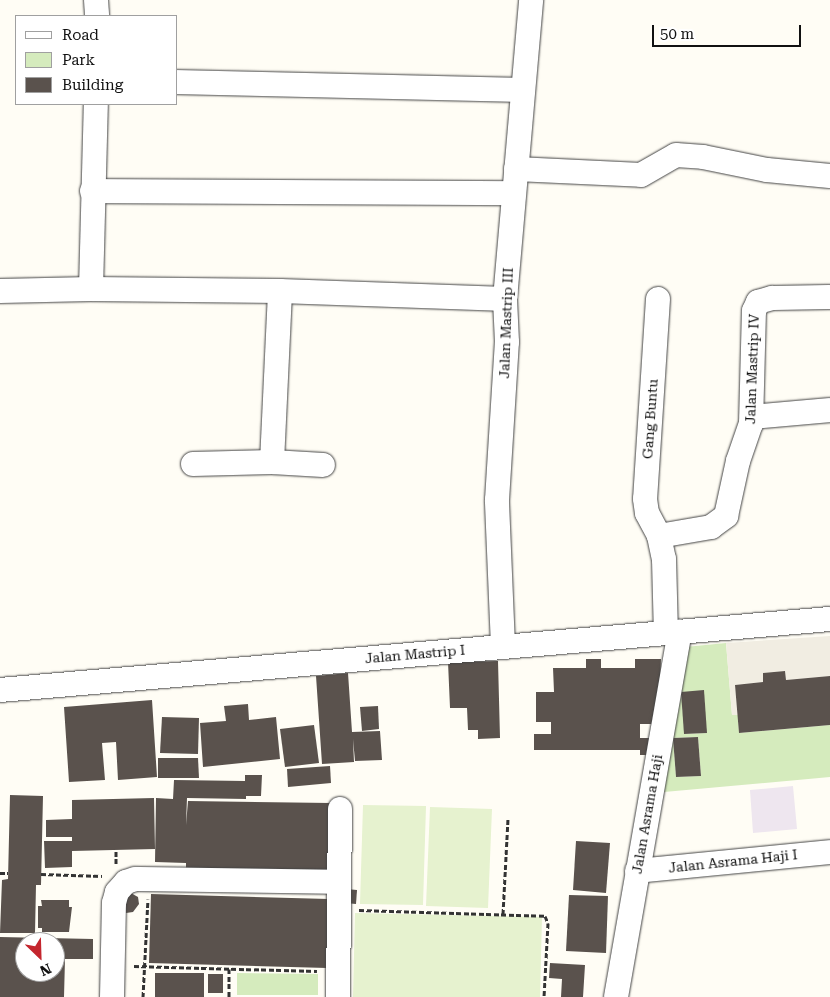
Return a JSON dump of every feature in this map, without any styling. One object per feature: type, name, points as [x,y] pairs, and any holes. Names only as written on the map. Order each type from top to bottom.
[{"type":"street","points":[[96,0],[96,15]]},
{"type":"street","name":"Jalan Mastrip III","points":[[503,646],[497,500],[507,342],[505,299],[531,0]]},
{"type":"street","points":[[178,82],[523,90]]},
{"type":"street","points":[[91,289],[92,191],[96,105]]},
{"type":"street","points":[[516,169],[641,176],[676,155],[703,157],[767,170],[830,176]]},
{"type":"street","points":[[92,191],[514,193]]},
{"type":"street","points":[[0,290],[280,291],[505,299]]},
{"type":"street","points":[[272,462],[280,291]]},
{"type":"street","name":"Jalan Mastrip IV","points":[[659,536],[704,529],[722,521],[728,509],[738,461],[752,418],[754,312],[758,302],[772,298],[830,298]]},
{"type":"street","name":"Gang Buntu","points":[[658,299],[645,499],[647,513],[659,536]]},
{"type":"street","points":[[752,418],[830,410]]},
{"type":"street","points":[[193,464],[272,462],[323,465]]},
{"type":"street","points":[[659,536],[666,573],[673,632]]},
{"type":"street","name":"Jalan Mastrip I","points":[[0,690],[503,646],[830,620]]},
{"type":"street","name":"Jalan Asrama Haji","points":[[616,997],[673,632]]},
{"type":"street","points":[[338,997],[340,809]]},
{"type":"street","name":"Jalan Asrama Haji I","points":[[637,871],[830,852]]},
{"type":"street","points":[[112,997],[116,896],[126,882],[142,879],[339,882]]},
{"type":"path","points":[[503,914],[508,818]]},
{"type":"path","points":[[0,873],[8,873]]},
{"type":"path","points":[[41,874],[142,879],[145,966],[143,997]]},
{"type":"path","points":[[339,909],[546,917],[544,997]]},
{"type":"path","points":[[113,966],[338,971]]},
{"type":"path","points":[[229,968],[229,997]]},
{"type":"shaded area","points":[[830,636],[830,676],[786,680],[785,671],[763,673],[763,682],[735,685],[738,715],[732,715],[726,643]]},
{"type":"shaded area","points":[[793,786],[797,829],[753,833],[750,790]]},
{"type":"green space","points":[[726,643],[732,715],[738,715],[739,733],[830,725],[830,777],[664,792],[685,647]],"holes":[[[681,692],[707,733],[685,734]],[[698,737],[701,776],[676,777],[673,738]]]},
{"type":"green space","points":[[363,805],[426,806],[423,905],[360,904]]},
{"type":"green space","points":[[430,807],[492,809],[488,908],[426,906]]},
{"type":"green space","points":[[355,913],[542,917],[540,997],[353,997]]},
{"type":"green space","points":[[237,973],[318,974],[318,995],[237,995]]},
{"type":"building","points":[[586,659],[601,659],[601,668],[635,668],[635,659],[661,659],[659,724],[640,724],[640,738],[655,738],[655,755],[640,755],[640,750],[534,750],[534,734],[551,734],[551,722],[536,722],[536,692],[554,692],[553,668],[586,668]]},
{"type":"building","points":[[498,661],[500,738],[478,739],[478,730],[468,730],[467,708],[450,708],[448,662]]},
{"type":"building","points":[[785,671],[786,680],[830,676],[830,725],[739,733],[735,685],[763,682],[763,673]]},
{"type":"building","points":[[348,673],[352,732],[380,731],[382,760],[355,761],[353,739],[354,762],[322,764],[316,676]]},
{"type":"building","points":[[704,690],[707,733],[684,734],[681,692]]},
{"type":"building","points":[[152,700],[157,777],[118,780],[116,742],[102,743],[105,780],[69,782],[64,707]]},
{"type":"building","points":[[248,704],[249,720],[276,717],[280,759],[203,767],[200,723],[226,721],[224,706]]},
{"type":"building","points":[[378,706],[379,729],[362,731],[360,707]]},
{"type":"building","points":[[162,717],[199,718],[198,754],[160,753]]},
{"type":"building","points":[[314,725],[319,763],[285,767],[280,729]]},
{"type":"building","points":[[698,737],[701,776],[676,777],[673,738]]},
{"type":"building","points":[[158,758],[198,758],[199,778],[158,778]]},
{"type":"building","points":[[330,766],[331,783],[288,787],[287,769]]},
{"type":"building","points":[[245,775],[262,775],[261,796],[246,796],[246,799],[187,798],[186,825],[188,801],[331,803],[330,872],[186,870],[186,863],[155,862],[156,798],[173,799],[174,780],[245,781]]},
{"type":"building","points":[[10,795],[43,796],[41,885],[36,885],[35,932],[0,933],[2,880],[8,879]]},
{"type":"building","points":[[154,798],[155,849],[72,851],[72,867],[45,868],[44,841],[72,841],[72,837],[46,837],[46,820],[72,819],[72,800]]},
{"type":"building","points":[[576,841],[610,843],[606,893],[573,890]]},
{"type":"building","points":[[346,889],[357,890],[356,904],[345,903]]},
{"type":"building","points":[[129,892],[138,897],[139,904],[133,912],[126,913],[123,911]]},
{"type":"building","points":[[151,894],[329,899],[327,968],[149,963]]},
{"type":"building","points":[[569,895],[608,896],[606,953],[566,951]]},
{"type":"building","points":[[41,900],[69,900],[69,907],[72,907],[69,932],[42,932],[42,928],[38,928],[38,906],[42,906]]},
{"type":"building","points":[[0,937],[15,937],[15,982],[64,982],[64,997],[0,997]]},
{"type":"building","points":[[65,938],[93,939],[93,959],[65,959]]},
{"type":"building","points":[[550,963],[585,965],[583,997],[561,997],[562,979],[549,978]]},
{"type":"building","points":[[155,973],[204,973],[204,997],[155,997]]},
{"type":"building","points":[[208,974],[223,974],[223,993],[208,993]]}]
